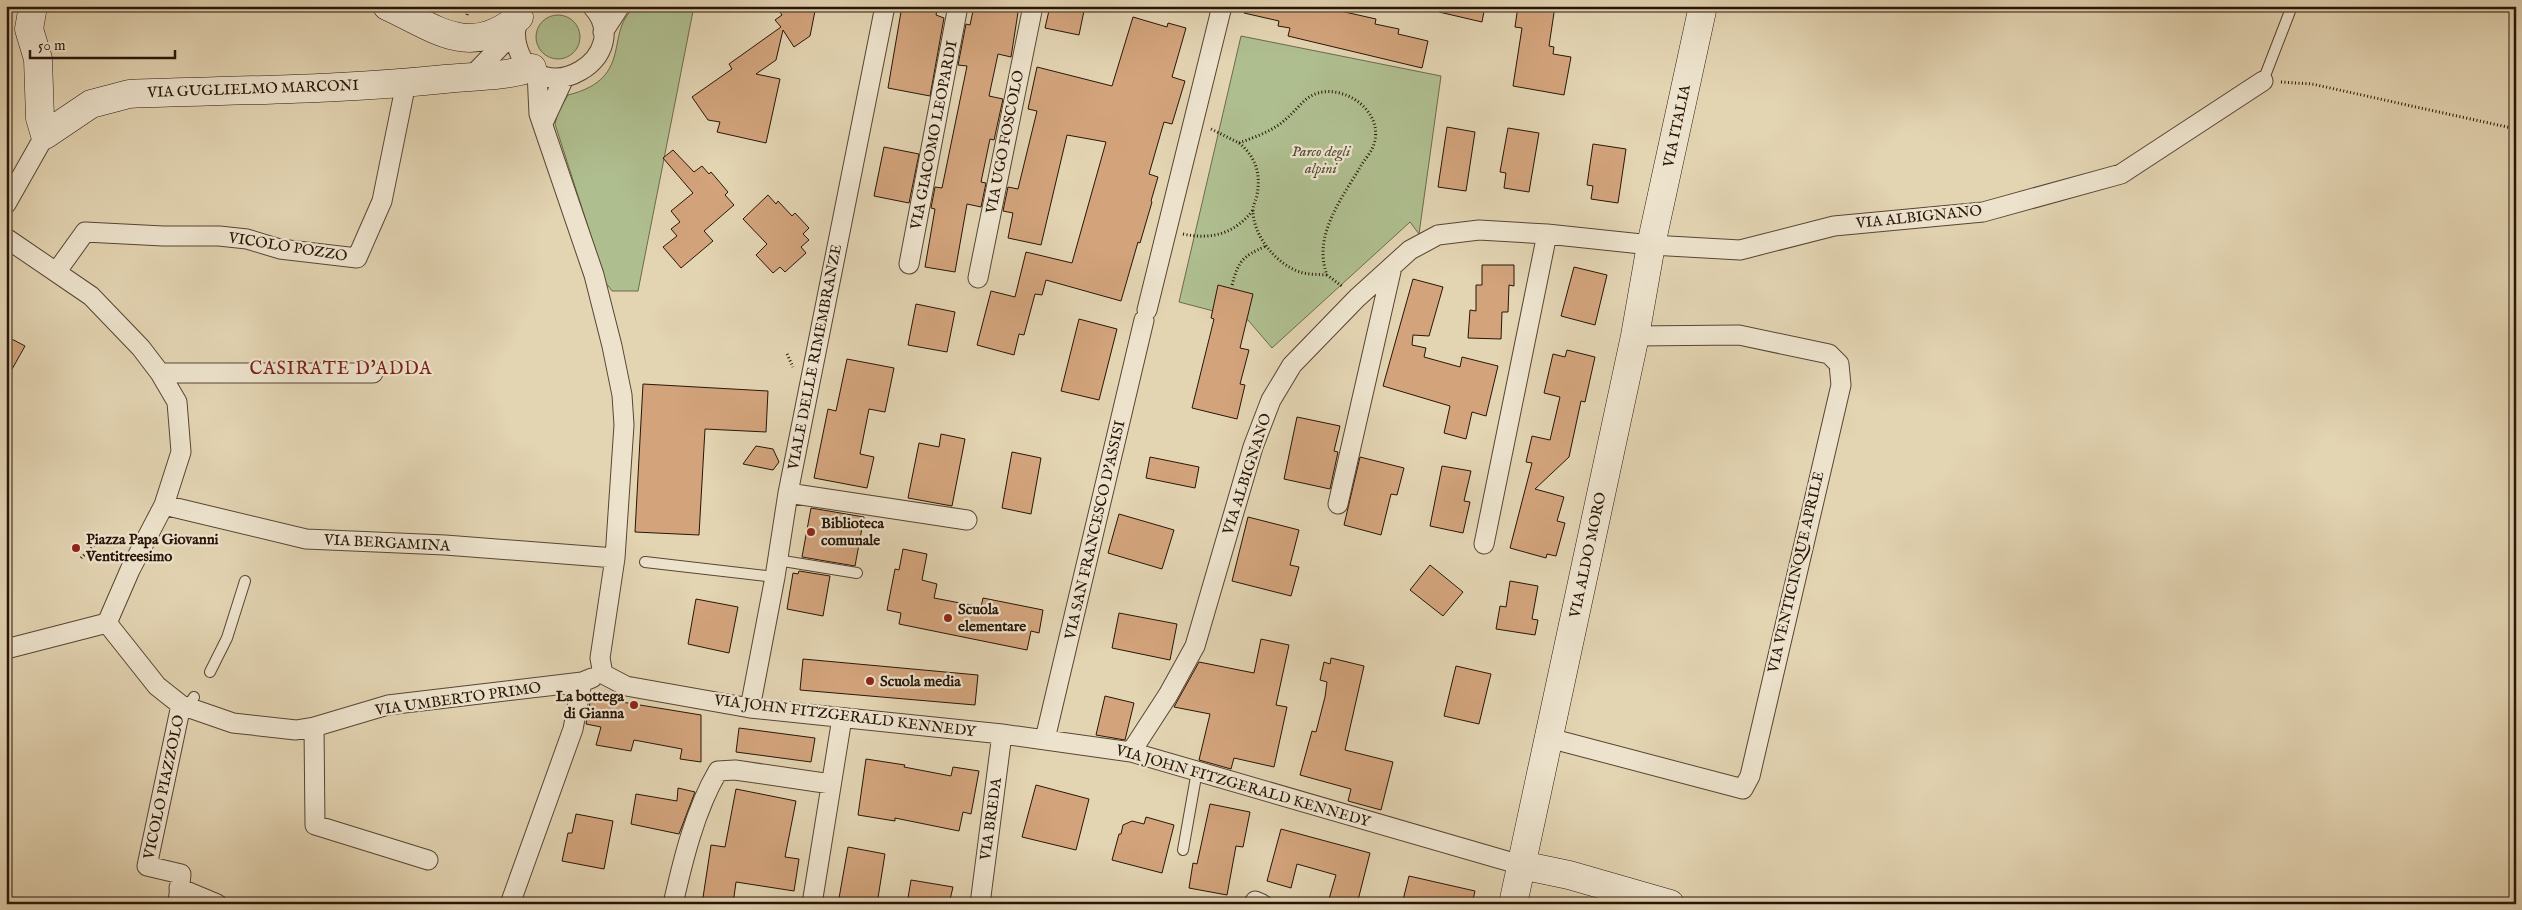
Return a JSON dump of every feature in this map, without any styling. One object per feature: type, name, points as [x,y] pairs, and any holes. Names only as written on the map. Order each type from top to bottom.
[{"type":"street","points":[[6,204],[45,135],[40,118],[38,59],[29,29],[33,6]]},
{"type":"street","points":[[387,6],[460,39],[492,34],[520,18]]},
{"type":"street","points":[[592,6],[600,20],[603,32]]},
{"type":"street","points":[[520,18],[519,52],[534,70],[545,76],[564,78],[580,73],[592,63],[599,53],[603,32],[620,6]]},
{"type":"street","name":"VIALE DELLE RIMEMBRANZE","points":[[750,708],[788,493],[885,6]]},
{"type":"street","name":"VIA GIACOMO LEOPARDI","points":[[909,264],[958,6]]},
{"type":"street","name":"VIA UGO FOSCOLO","points":[[978,278],[1033,6]]},
{"type":"street","name":"VIA SAN FRANCESCO D'ASSISI","points":[[1045,739],[1222,6]]},
{"type":"street","name":"VIA ITALIA","points":[[1651,245],[1703,6]]},
{"type":"street","points":[[472,76],[520,18]]},
{"type":"street","points":[[534,70],[538,106],[594,275],[622,395],[624,425],[615,558],[600,658],[603,674]]},
{"type":"street","name":"VIA GUGLIELMO MARCONI","points":[[45,135],[91,104],[129,94],[406,83],[472,76],[496,76],[534,70]]},
{"type":"street","points":[[543,123],[564,78]]},
{"type":"street","name":"VIA ALBIGNANO","points":[[1130,752],[1168,695],[1195,646],[1253,447],[1271,400],[1292,365],[1358,298],[1410,250],[1438,235],[1479,230],[1547,234],[1651,245],[1740,250],[1834,226],[1983,212],[2121,174],[2263,81]]},
{"type":"street","name":"VICOLO POZZO","points":[[57,271],[85,232],[163,236],[219,236],[246,239],[280,249],[357,258],[382,201],[406,83]]},
{"type":"street","points":[[1484,544],[1547,234]]},
{"type":"street","points":[[6,238],[57,271],[90,296],[141,348],[160,372],[177,402],[181,452],[164,505],[146,538],[106,623],[6,649]]},
{"type":"street","name":"VIA ALDO MORO","points":[[1513,904],[1636,336],[1651,245]]},
{"type":"street","points":[[1338,504],[1392,267]]},
{"type":"street","name":"VIA VENTICINQUE APRILE","points":[[1549,738],[1743,789],[1750,776],[1841,385],[1839,364],[1829,354],[1739,335],[1636,336]]},
{"type":"street","points":[[160,372],[373,373]]},
{"type":"street","points":[[788,493],[967,520]]},
{"type":"street","name":"VIA BERGAMINA","points":[[164,505],[306,539],[445,545],[615,558]]},
{"type":"street","name":"VIA UMBERTO PRIMO","points":[[106,623],[157,686],[187,703],[233,723],[296,730],[314,727],[388,705],[582,682],[603,674]]},
{"type":"street","name":"VIA JOHN FITZGERALD KENNEDY","points":[[603,674],[626,686],[750,708],[1002,734],[1130,752],[1521,865],[1569,875],[1670,904]]},
{"type":"street","points":[[510,904],[573,729],[582,682]]},
{"type":"street","name":"VICOLO PIAZZOLO","points":[[178,896],[181,874],[147,866],[187,703]]},
{"type":"street","points":[[812,904],[842,718]]},
{"type":"street","points":[[314,727],[315,825],[428,860]]},
{"type":"street","name":"VIA BREDA","points":[[980,904],[1002,734]]},
{"type":"street","points":[[673,904],[680,871],[708,789],[718,771],[735,770],[831,784]]},
{"type":"street","points":[[178,896],[217,904]]},
{"type":"lane","points":[[2263,81],[2292,6]]},
{"type":"lane","points":[[645,562],[857,573]]},
{"type":"lane","points":[[210,672],[227,638],[245,581]]},
{"type":"lane","points":[[1183,850],[1197,771]]},
{"type":"path","points":[[2263,81],[2312,84],[2516,129]]},
{"type":"path","points":[[1239,143],[1263,134],[1285,120],[1308,98],[1317,93],[1326,91],[1345,94],[1362,105],[1369,113],[1375,133],[1374,144],[1335,212],[1327,230],[1322,250],[1327,275]]},
{"type":"path","points":[[1219,132],[1239,143],[1250,154],[1257,169],[1257,194],[1253,210],[1257,229],[1266,246],[1287,266],[1301,272],[1327,275],[1358,298]]},
{"type":"path","points":[[1194,236],[1213,236],[1232,230],[1253,210]]},
{"type":"path","points":[[1232,285],[1238,263],[1246,256],[1266,246]]},
{"type":"path","points":[[81,558],[103,537],[146,538]]},
{"type":"green space","points":[[637,6],[694,6],[638,291],[612,291],[606,283],[555,124],[558,112],[568,95],[589,87],[603,77],[611,65],[621,27],[627,16]]},
{"type":"green space","points":[[554,15],[562,15],[574,21],[580,37],[574,53],[562,59],[554,59],[542,53],[536,41],[536,33],[542,21]]},
{"type":"green space","name":"Parco degli alpini","points":[[1241,36],[1441,76],[1419,234],[1410,222],[1272,348],[1248,320],[1179,302]]},
{"type":"building","points":[[776,6],[816,6],[810,36],[794,47],[783,30],[776,60],[756,74],[780,79],[766,143],[717,132],[720,122],[708,120],[692,97],[732,69],[729,64],[781,27],[775,20],[782,15]]},
{"type":"building","points":[[902,6],[938,6],[936,15],[944,18],[930,96],[888,88]]},
{"type":"building","points":[[974,6],[1019,6],[1011,57],[998,54],[989,96],[1003,99],[994,140],[990,139],[981,182],[986,183],[981,207],[967,204],[955,272],[925,267],[935,209],[931,208],[935,187],[942,188],[967,66],[958,65],[966,24],[970,25]]},
{"type":"building","points":[[1050,6],[1085,6],[1079,35],[1045,28]]},
{"type":"building","points":[[1245,6],[1318,6],[1376,19],[1375,24],[1399,29],[1398,34],[1428,41],[1422,68],[1288,36],[1290,28],[1278,26],[1279,21],[1244,13]]},
{"type":"building","points":[[1440,6],[1485,6],[1482,22],[1439,12]]},
{"type":"building","points":[[1518,6],[1555,6],[1549,46],[1554,47],[1553,54],[1571,57],[1564,95],[1513,86],[1522,28],[1515,27]]},
{"type":"building","points":[[1133,17],[1167,27],[1168,23],[1186,28],[1172,77],[1185,81],[1172,124],[1164,122],[1149,174],[1158,177],[1152,202],[1121,301],[1046,280],[1042,295],[1035,294],[1024,335],[1019,334],[1014,355],[977,345],[991,291],[1015,297],[1026,252],[1072,263],[1106,142],[1067,135],[1041,245],[1008,238],[1013,213],[1003,211],[1008,187],[1018,189],[1037,111],[1028,109],[1037,67],[1112,86]]},
{"type":"building","points":[[1447,127],[1475,132],[1466,191],[1438,187]]},
{"type":"building","points":[[1508,128],[1539,133],[1529,192],[1504,188],[1506,173],[1500,172]]},
{"type":"building","points":[[1593,144],[1626,149],[1618,203],[1591,199],[1593,186],[1587,185]]},
{"type":"building","points":[[884,147],[919,154],[909,203],[874,196]]},
{"type":"building","points":[[673,150],[694,172],[702,166],[709,174],[711,172],[728,192],[725,195],[734,205],[704,231],[713,241],[681,268],[663,247],[677,236],[671,229],[680,222],[671,211],[693,193],[663,158]]},
{"type":"building","points":[[768,195],[776,204],[778,201],[792,216],[795,213],[809,228],[803,234],[809,240],[801,247],[806,253],[785,272],[780,267],[773,273],[756,255],[767,244],[743,219]]},
{"type":"building","points":[[1482,265],[1514,265],[1514,286],[1509,285],[1508,312],[1502,312],[1501,339],[1468,338],[1470,310],[1476,311],[1476,285],[1482,285]]},
{"type":"building","points":[[1574,267],[1607,275],[1595,325],[1561,316]]},
{"type":"building","points":[[1413,279],[1443,287],[1429,336],[1413,335],[1412,345],[1426,348],[1424,357],[1460,367],[1462,357],[1498,366],[1486,416],[1472,412],[1466,439],[1444,433],[1450,406],[1383,386]]},
{"type":"building","points":[[1218,285],[1253,294],[1240,348],[1249,350],[1240,384],[1245,385],[1237,419],[1192,408],[1214,319],[1211,318]]},
{"type":"building","points":[[916,304],[955,312],[947,352],[908,345]]},
{"type":"building","points":[[1079,319],[1117,329],[1099,400],[1061,391]]},
{"type":"building","points":[[6,336],[25,346],[6,380]]},
{"type":"building","points":[[1567,350],[1595,357],[1585,402],[1581,401],[1569,457],[1535,489],[1564,497],[1557,521],[1565,523],[1556,556],[1547,554],[1546,558],[1510,548],[1532,463],[1526,462],[1532,436],[1550,440],[1560,397],[1544,393],[1553,354],[1565,357]]},
{"type":"building","points":[[847,359],[894,368],[885,412],[869,409],[860,454],[874,457],[867,488],[814,478],[828,409],[836,411]]},
{"type":"building","points":[[643,384],[768,391],[766,432],[705,429],[699,535],[635,532]]},
{"type":"building","points":[[1297,417],[1340,426],[1334,451],[1338,452],[1330,489],[1284,479]]},
{"type":"building","points":[[941,434],[965,439],[952,506],[908,498],[919,443],[939,447]]},
{"type":"building","points":[[756,446],[773,449],[779,462],[773,470],[743,464]]},
{"type":"building","points":[[1012,452],[1041,458],[1031,514],[1002,508]]},
{"type":"building","points":[[1150,457],[1199,467],[1195,488],[1146,478]]},
{"type":"building","points":[[1360,457],[1404,468],[1397,495],[1391,494],[1381,535],[1344,525]]},
{"type":"building","points":[[1442,466],[1471,471],[1464,501],[1470,502],[1463,533],[1430,526]]},
{"type":"building","points":[[811,508],[864,517],[855,566],[802,557]]},
{"type":"building","points":[[1119,514],[1174,530],[1162,569],[1108,553]]},
{"type":"building","points":[[1248,517],[1299,530],[1290,565],[1299,567],[1291,596],[1232,581]]},
{"type":"building","points":[[903,549],[927,554],[922,580],[937,584],[934,598],[981,607],[983,598],[1043,610],[1039,633],[1031,631],[1027,650],[899,624],[901,613],[887,610],[895,569],[899,570]]},
{"type":"building","points":[[1430,565],[1463,592],[1443,616],[1410,590]]},
{"type":"building","points":[[799,571],[830,576],[823,616],[787,609],[793,573],[798,574]]},
{"type":"building","points":[[1510,581],[1538,586],[1532,619],[1538,620],[1535,635],[1496,629],[1500,606],[1506,607]]},
{"type":"building","points":[[696,599],[738,607],[729,653],[688,644]]},
{"type":"building","points":[[1119,613],[1177,624],[1170,660],[1112,648]]},
{"type":"building","points":[[1261,639],[1289,645],[1276,705],[1287,707],[1274,767],[1234,758],[1231,769],[1199,760],[1210,714],[1174,707],[1199,662],[1254,673]]},
{"type":"building","points":[[1331,658],[1364,666],[1345,750],[1393,762],[1381,810],[1348,801],[1351,789],[1300,775],[1312,731],[1316,732],[1325,697],[1327,682],[1320,680],[1324,662],[1330,664]]},
{"type":"building","points":[[803,659],[978,675],[975,705],[800,690]]},
{"type":"building","points":[[1456,666],[1491,674],[1479,724],[1444,716]]},
{"type":"building","points":[[1105,696],[1134,703],[1125,740],[1096,735]]},
{"type":"building","points":[[591,697],[701,715],[701,762],[680,759],[682,749],[634,740],[631,751],[596,745],[601,727],[586,724]]},
{"type":"building","points":[[739,728],[815,738],[811,762],[736,752]]},
{"type":"building","points":[[866,759],[905,765],[904,767],[951,776],[953,767],[979,771],[971,814],[963,812],[959,831],[895,818],[895,821],[858,815]]},
{"type":"building","points":[[1036,785],[1089,799],[1076,850],[1022,837]]},
{"type":"building","points":[[678,788],[695,792],[679,834],[631,824],[636,794],[677,801]]},
{"type":"building","points":[[736,789],[796,801],[785,857],[799,859],[794,891],[736,882],[733,904],[702,904],[711,845],[725,847]]},
{"type":"building","points":[[1210,804],[1250,812],[1243,847],[1236,846],[1227,895],[1189,888],[1193,863],[1197,864]]},
{"type":"building","points":[[576,814],[613,821],[604,869],[562,861],[568,833],[572,833]]},
{"type":"building","points":[[1146,817],[1174,825],[1162,873],[1112,860],[1123,825],[1132,821],[1144,824]]},
{"type":"building","points":[[1281,829],[1370,853],[1357,904],[1329,899],[1336,875],[1297,864],[1291,888],[1267,881]]},
{"type":"building","points":[[848,847],[885,854],[877,904],[838,904]]},
{"type":"building","points":[[1409,876],[1475,891],[1472,904],[1402,904]]},
{"type":"building","points":[[911,880],[953,887],[949,904],[907,904]]},
{"type":"place","name":"Biblioteca comunale","points":[[811,532]]},
{"type":"place","name":"Piazza Papa Giovanni Ventitreesimo","points":[[76,548]]},
{"type":"place","name":"Scuola elementare","points":[[948,618]]},
{"type":"place","name":"Scuola media","points":[[870,681]]},
{"type":"place","name":"La bottega di Gianna","points":[[634,705]]},
{"type":"district","name":"CASIRATE D'ADDA","points":[[341,369]]}]
